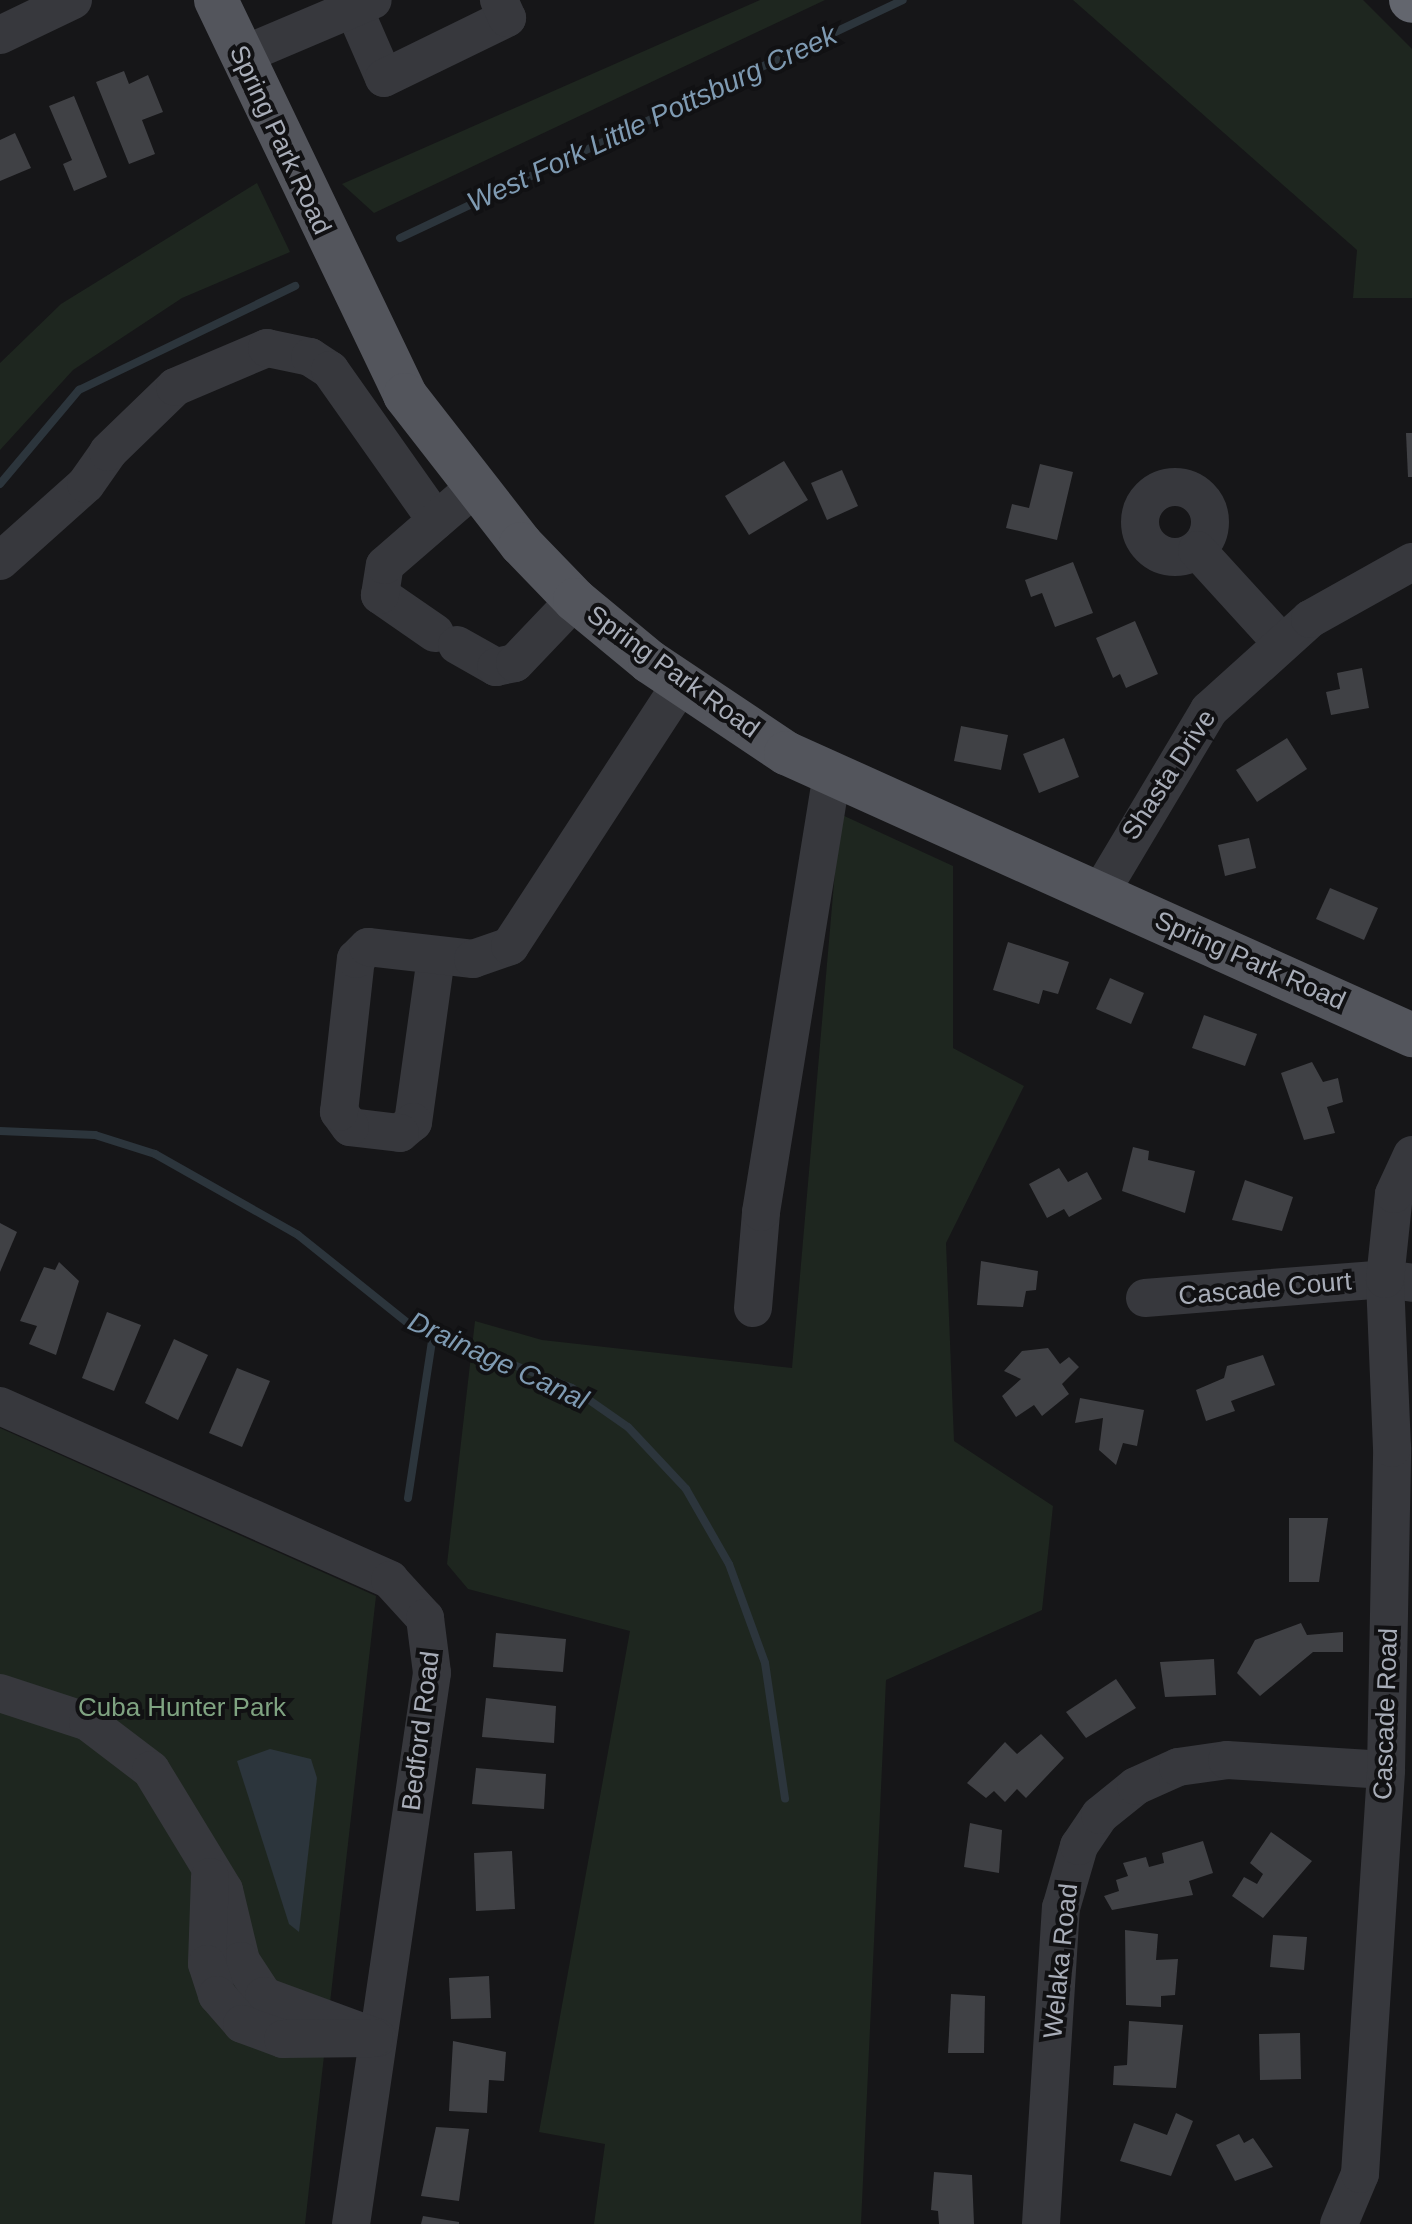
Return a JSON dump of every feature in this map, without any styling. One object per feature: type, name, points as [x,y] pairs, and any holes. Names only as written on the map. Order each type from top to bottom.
[{"type":"main road","name":"Spring Park Road","points":[[216,0],[375,344],[474,488],[575,600],[681,684],[832,774],[1412,1035]]},
{"type":"street","points":[[0,35],[73,0]]},
{"type":"street","points":[[241,56],[354,9],[384,78],[507,18],[499,0]]},
{"type":"street","points":[[0,561],[86,484],[108,452],[175,387],[267,348],[310,357],[330,370],[436,520]]},
{"type":"street","points":[[474,488],[385,565],[380,595],[446,639],[496,667],[515,663],[575,600]]},
{"type":"street","points":[[1197,550],[1280,641]]},
{"type":"street","name":"Shasta Drive","points":[[1100,893],[1209,710],[1280,641],[1364,584],[1412,562]]},
{"type":"street","points":[[436,957],[413,1122],[400,1133],[350,1127],[339,1112],[356,959],[368,947],[436,957],[485,958],[510,946],[681,684]]},
{"type":"street","points":[[753,1308],[761,1212],[832,774]]},
{"type":"street","name":"Cascade Road","points":[[1339,2224],[1360,2174],[1386,1770],[1392,1448],[1399,1281],[1394,1194],[1412,1155]]},
{"type":"street","name":"Cascade Court","points":[[1145,1298],[1399,1281]]},
{"type":"street","name":"Bedford Road","points":[[0,1406],[390,1580],[425,1618],[432,1673],[351,2224]]},
{"type":"street","points":[[0,1693],[88,1722],[151,1770],[224,1890],[249,1981],[264,1996],[378,2038]]},
{"type":"street","name":"Welaka Road","points":[[1041,2224],[1061,1908],[1079,1846],[1100,1815],[1136,1786],[1178,1767],[1227,1760],[1386,1770]]},
{"type":"green space","points":[[760,0],[825,0],[374,213],[342,184]]},
{"type":"green space","points":[[1073,0],[1363,0],[1412,49],[1412,298],[1353,298],[1357,250]]},
{"type":"green space","points":[[257,183],[290,252],[182,298],[73,370],[0,450],[0,363],[61,304]]},
{"type":"green space","points":[[840,814],[953,866],[953,1048],[1024,1086],[946,1243],[954,1441],[1053,1506],[1042,1610],[886,1680],[861,2224],[594,2224],[605,2144],[539,2132],[630,1631],[468,1589],[447,1564],[475,1321],[542,1340],[792,1368]]},
{"type":"green space","name":"Cuba Hunter Park","points":[[0,1428],[376,1596],[305,2224],[0,2224]]},
{"type":"shaded area","points":[[270,1749],[311,1759],[317,1778],[299,1932],[289,1924],[237,1761]]},
{"type":"building","points":[[124,71],[129,84],[148,75],[163,112],[142,120],[155,154],[129,164],[96,82]]},
{"type":"building","points":[[74,96],[107,177],[74,191],[63,164],[72,160],[49,106]]},
{"type":"building","points":[[15,133],[31,168],[0,181],[0,140]]},
{"type":"building","points":[[1406,433],[1412,433],[1412,477],[1408,477]]},
{"type":"building","points":[[784,461],[808,500],[749,535],[725,496]]},
{"type":"building","points":[[1040,464],[1073,472],[1057,540],[1006,528],[1012,504],[1029,508]]},
{"type":"building","points":[[842,470],[858,506],[827,520],[811,483]]},
{"type":"building","points":[[1073,562],[1093,613],[1055,627],[1042,593],[1031,597],[1025,580]]},
{"type":"building","points":[[1135,621],[1158,674],[1126,688],[1120,674],[1113,678],[1096,638]]},
{"type":"building","points":[[1362,668],[1369,708],[1331,715],[1326,692],[1340,689],[1337,673]]},
{"type":"building","points":[[961,726],[1008,735],[1001,770],[954,761]]},
{"type":"building","points":[[1064,738],[1079,777],[1039,793],[1023,754]]},
{"type":"building","points":[[1287,738],[1307,769],[1257,802],[1236,770]]},
{"type":"building","points":[[1249,838],[1256,868],[1225,876],[1218,845]]},
{"type":"building","points":[[1330,888],[1378,908],[1364,940],[1316,919]]},
{"type":"building","points":[[1008,942],[1069,962],[1058,994],[1043,990],[1039,1004],[993,990]]},
{"type":"building","points":[[1110,978],[1144,993],[1131,1024],[1096,1009]]},
{"type":"building","points":[[1204,1015],[1257,1034],[1245,1066],[1192,1048]]},
{"type":"building","points":[[1312,1062],[1323,1082],[1338,1078],[1343,1102],[1327,1107],[1335,1133],[1304,1140],[1281,1073]]},
{"type":"building","points":[[1133,1147],[1149,1151],[1148,1160],[1195,1171],[1185,1213],[1122,1191]]},
{"type":"building","points":[[1059,1168],[1068,1182],[1087,1172],[1102,1199],[1069,1217],[1064,1209],[1047,1218],[1029,1184]]},
{"type":"building","points":[[1245,1180],[1293,1197],[1282,1231],[1232,1220]]},
{"type":"building","points":[[0,1223],[17,1232],[0,1272]]},
{"type":"building","points":[[981,1261],[1038,1271],[1036,1290],[1026,1291],[1023,1307],[977,1305]]},
{"type":"building","points":[[59,1262],[79,1281],[56,1355],[29,1344],[37,1326],[20,1321],[44,1267],[55,1270]]},
{"type":"building","points":[[107,1312],[141,1325],[114,1391],[82,1378]]},
{"type":"building","points":[[174,1339],[208,1355],[178,1420],[145,1403]]},
{"type":"building","points":[[1048,1348],[1060,1364],[1069,1357],[1079,1367],[1062,1384],[1069,1394],[1042,1416],[1034,1405],[1016,1417],[1002,1396],[1021,1379],[1004,1371],[1022,1351]]},
{"type":"building","points":[[1263,1355],[1275,1385],[1231,1401],[1235,1411],[1206,1421],[1196,1390],[1224,1378],[1227,1366]]},
{"type":"building","points":[[237,1368],[270,1381],[242,1447],[209,1433]]},
{"type":"building","points":[[1080,1398],[1144,1410],[1137,1446],[1123,1443],[1116,1465],[1099,1450],[1103,1418],[1075,1423]]},
{"type":"building","points":[[1289,1518],[1328,1518],[1319,1582],[1289,1582]]},
{"type":"building","points":[[1301,1623],[1307,1635],[1343,1632],[1343,1652],[1313,1652],[1260,1696],[1237,1673],[1255,1640]]},
{"type":"building","points":[[496,1633],[566,1639],[563,1672],[493,1667]]},
{"type":"building","points":[[1214,1659],[1216,1695],[1165,1697],[1160,1662]]},
{"type":"building","points":[[1116,1679],[1136,1708],[1086,1738],[1066,1712]]},
{"type":"building","points":[[486,1698],[556,1706],[554,1743],[482,1737]]},
{"type":"building","points":[[1041,1734],[1064,1758],[1026,1798],[1017,1789],[1005,1802],[994,1791],[986,1798],[967,1783],[1005,1742],[1017,1754]]},
{"type":"building","points":[[476,1768],[546,1774],[544,1809],[472,1804]]},
{"type":"building","points":[[970,1823],[1002,1830],[999,1873],[964,1867]]},
{"type":"building","points":[[1271,1832],[1312,1861],[1263,1918],[1232,1896],[1244,1877],[1257,1884],[1263,1874],[1250,1863]]},
{"type":"building","points":[[1203,1841],[1213,1873],[1189,1881],[1193,1895],[1112,1910],[1104,1896],[1119,1891],[1116,1880],[1128,1876],[1123,1863],[1146,1857],[1149,1867],[1164,1863],[1162,1853]]},
{"type":"building","points":[[512,1851],[515,1909],[476,1911],[474,1853]]},
{"type":"building","points":[[1125,1930],[1158,1934],[1156,1960],[1178,1959],[1175,1995],[1161,1996],[1161,2007],[1126,2005]]},
{"type":"building","points":[[1273,1935],[1307,1937],[1304,1970],[1270,1967]]},
{"type":"building","points":[[489,1976],[491,2018],[451,2019],[449,1978]]},
{"type":"building","points":[[951,1994],[985,1996],[984,2053],[948,2053]]},
{"type":"building","points":[[1129,2021],[1183,2025],[1176,2088],[1113,2085],[1114,2066],[1127,2065]]},
{"type":"building","points":[[1300,2033],[1301,2079],[1260,2080],[1259,2034]]},
{"type":"building","points":[[453,2041],[506,2052],[504,2081],[489,2080],[487,2113],[449,2111]]},
{"type":"building","points":[[1176,2113],[1193,2121],[1171,2176],[1120,2161],[1134,2123],[1167,2135]]},
{"type":"building","points":[[436,2127],[469,2129],[459,2201],[421,2196]]},
{"type":"building","points":[[1239,2134],[1244,2143],[1253,2138],[1273,2167],[1235,2181],[1216,2145]]},
{"type":"building","points":[[934,2172],[972,2175],[974,2224],[939,2224],[938,2211],[931,2210]]},
{"type":"building","points":[[423,2216],[459,2222],[459,2224],[421,2224]]},
{"type":"waterway","name":"West Fork Little Pottsburg Creek","points":[[400,238],[903,0]]},
{"type":"waterway","name":"West Fork Little Pottsburg Creek","points":[[0,484],[79,390],[295,286]]},
{"type":"waterway","name":"Drainage Canal","points":[[0,1131],[95,1135],[155,1154],[298,1235],[409,1324],[572,1388],[628,1427],[686,1489],[729,1564],[765,1663],[785,1799]]},
{"type":"waterway","points":[[408,1498],[433,1335]]}]
